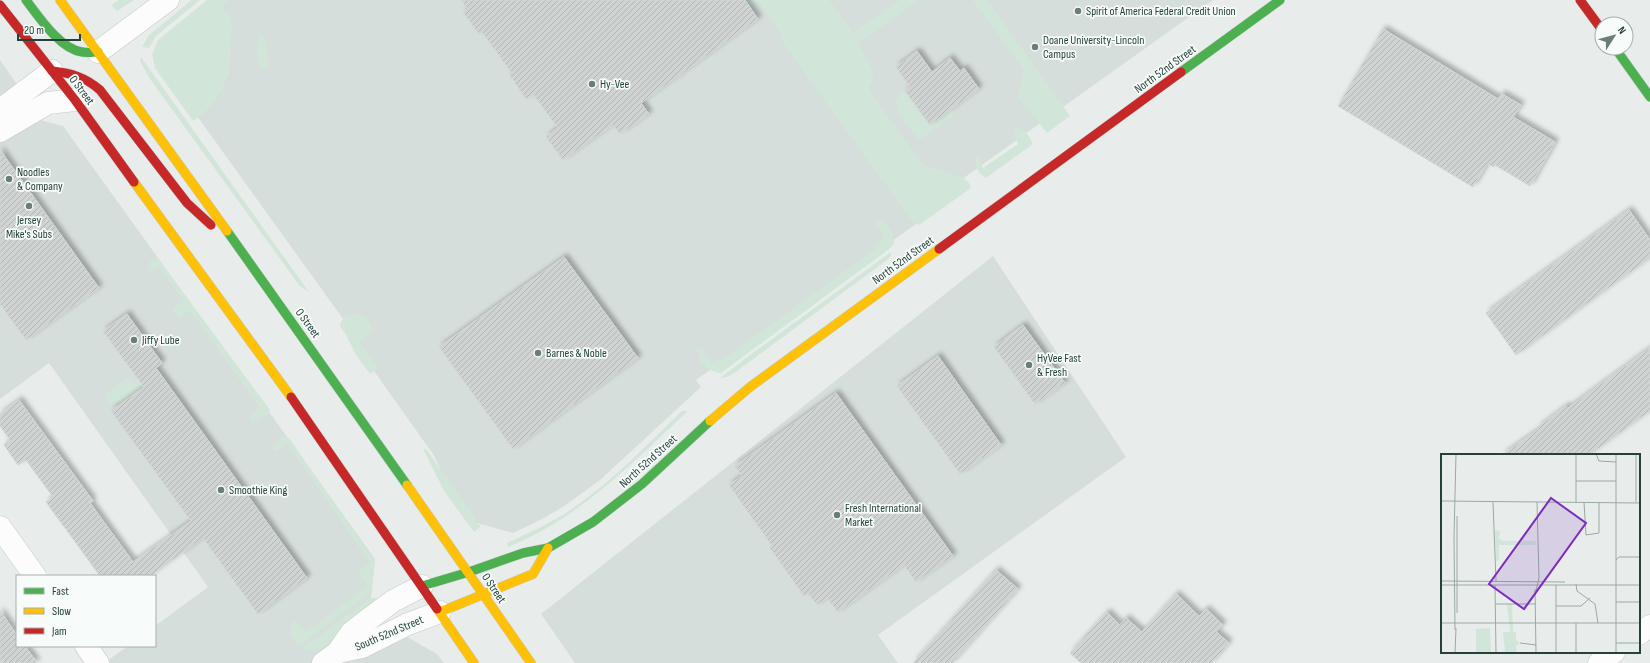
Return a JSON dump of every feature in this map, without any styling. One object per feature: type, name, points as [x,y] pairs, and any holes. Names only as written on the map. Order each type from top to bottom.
[{"type":"main road","points":[[26,0],[57,37],[81,52],[98,52]]},
{"type":"main road","name":"O Street","points":[[60,0],[246,257],[469,572],[531,663]]},
{"type":"main road","name":"North 52nd Street","points":[[422,586],[469,572],[523,553],[548,548],[611,510],[642,484],[719,413],[774,369],[1280,0]]},
{"type":"main road","points":[[1580,0],[1594,19]]},
{"type":"main road","name":"O Street","points":[[0,5],[75,100],[299,408],[474,663]]},
{"type":"main road","points":[[1621,56],[1650,97]]},
{"type":"main road","points":[[52,71],[78,74],[100,90],[188,203],[246,257]]},
{"type":"main road","name":"North 52nd Street","points":[[440,612],[533,574],[548,548]]},
{"type":"street","points":[[98,52],[168,0]]},
{"type":"street","points":[[0,110],[52,71]]},
{"type":"street","points":[[0,131],[48,104],[75,100]]},
{"type":"street","points":[[0,527],[35,575]]},
{"type":"street","name":"South 52nd Street","points":[[331,657],[352,633],[369,619],[393,601],[422,586]]},
{"type":"street","name":"South 52nd Street","points":[[331,657],[362,647],[408,624],[440,612]]},
{"type":"street","points":[[1640,633],[1650,626]]},
{"type":"street","points":[[87,647],[98,663]]},
{"type":"street","points":[[1599,663],[1613,653]]},
{"type":"shaded area","points":[[221,0],[1213,0],[944,192],[950,200],[696,380],[701,387],[600,480],[563,507],[513,533],[470,521],[448,485],[433,454],[359,350],[351,330],[197,116],[214,101],[221,91],[228,73],[230,49],[229,38],[219,14]]},
{"type":"shaded area","points":[[0,60],[23,93],[0,110]]},
{"type":"shaded area","points":[[25,116],[63,126],[375,559],[369,619],[351,633],[395,630],[437,654],[444,663],[104,663],[127,647],[156,647],[156,625],[208,587],[49,363],[0,399],[0,131]]},
{"type":"shaded area","points":[[993,256],[1126,457],[878,635],[898,663],[575,663],[541,614]]},
{"type":"green space","points":[[119,0],[134,0],[117,11],[111,5]]},
{"type":"green space","points":[[192,0],[200,0],[156,36],[149,48],[142,47],[149,35]]},
{"type":"green space","points":[[207,0],[228,0],[222,6],[223,11],[228,12],[232,25],[229,65],[226,79],[220,93],[205,112],[193,121],[155,68],[152,54],[158,40]]},
{"type":"green space","points":[[745,0],[829,0],[853,33],[900,0],[919,0],[858,43],[872,69],[873,80],[869,87],[871,93],[923,165],[964,178],[969,183],[971,188],[919,225],[912,221],[784,44],[780,33],[758,1],[750,7]]},
{"type":"green space","points":[[973,0],[987,0],[1070,116],[1047,133],[1018,97],[1024,70]]},
{"type":"green space","points":[[260,36],[264,38],[269,63],[265,69],[261,69],[257,58]]},
{"type":"green space","points":[[141,57],[309,292],[299,285],[150,79],[140,61]]},
{"type":"green space","points":[[904,90],[930,125],[952,109],[956,113],[919,140],[899,114],[896,102]]},
{"type":"green space","points":[[1016,128],[1022,129],[1028,135],[1033,144],[986,178],[977,169],[976,157],[979,156],[983,168],[1018,144],[1013,131]]},
{"type":"green space","points":[[879,218],[888,226],[893,237],[894,244],[888,250],[721,373],[709,369],[700,361],[699,353],[694,350],[697,348],[702,349],[712,363],[718,359],[722,360],[877,248],[875,244],[885,237],[876,225],[876,220]]},
{"type":"green space","points":[[891,252],[891,256],[887,260],[733,374],[720,378],[750,355]]},
{"type":"green space","points":[[157,257],[270,410],[267,415],[252,421],[249,416],[260,408],[190,310],[180,318],[172,310],[183,300],[159,267],[147,272],[150,262]]},
{"type":"green space","points":[[356,314],[366,317],[373,329],[372,333],[359,342],[378,368],[370,374],[356,355],[340,326],[345,317]]},
{"type":"green space","points":[[145,375],[160,376],[121,403],[119,400],[110,407],[105,397],[107,393],[127,378],[132,383],[135,383]]},
{"type":"green space","points":[[682,411],[688,411],[604,488],[559,521],[508,547],[507,543],[554,520],[584,500],[628,463]]},
{"type":"green space","points":[[284,435],[287,439],[289,438],[375,562],[371,592],[299,646],[294,641],[290,632],[293,622],[296,621],[306,632],[368,586],[359,574],[359,571],[370,563],[287,443],[276,451],[273,450],[277,441]]},
{"type":"green space","points":[[423,449],[426,449],[475,517],[476,522],[481,526],[474,532],[444,491]]},
{"type":"green space","points":[[370,598],[377,598],[347,628],[329,643],[315,651],[309,651],[303,648]]},
{"type":"building","name":"Hy-Vee","points":[[461,0],[745,0],[758,19],[641,103],[649,114],[620,134],[613,125],[563,160],[546,137],[558,128],[533,94],[526,99],[509,74],[511,72],[482,32],[479,34],[463,12],[468,9]]},
{"type":"building","points":[[1383,29],[1498,99],[1502,94],[1521,105],[1513,117],[1555,142],[1530,186],[1495,165],[1494,167],[1487,164],[1473,187],[1338,106]]},
{"type":"building","points":[[917,51],[932,72],[950,58],[960,71],[964,68],[979,89],[930,125],[905,91],[910,87],[896,67]]},
{"type":"building","points":[[0,150],[99,288],[26,340],[0,304]]},
{"type":"building","points":[[1629,210],[1650,240],[1650,258],[1516,355],[1486,313]]},
{"type":"building","name":"Barnes & Noble","points":[[564,257],[638,358],[513,449],[439,347]]},
{"type":"building","points":[[127,314],[162,363],[156,368],[307,578],[258,614],[203,538],[151,575],[99,575],[46,502],[53,497],[26,460],[18,465],[4,445],[10,440],[0,426],[0,414],[19,400],[93,501],[90,503],[133,562],[191,521],[111,411],[144,387],[103,331]]},
{"type":"building","name":"HyVee Fast & Fresh","points":[[1023,325],[1065,383],[1035,404],[994,347]]},
{"type":"building","points":[[1650,348],[1650,411],[1590,454],[1503,454],[1539,429],[1538,427],[1566,406],[1568,408]]},
{"type":"building","points":[[938,356],[1001,445],[960,474],[897,386]]},
{"type":"building","name":"Fresh International Market","points":[[836,393],[953,556],[916,582],[904,565],[838,612],[827,598],[817,605],[808,593],[804,596],[770,548],[772,546],[729,485],[742,476],[735,466]]},
{"type":"building","points":[[996,570],[1018,589],[952,663],[913,663]]},
{"type":"building","points":[[1176,594],[1199,616],[1206,609],[1223,625],[1216,632],[1229,643],[1211,663],[1081,663],[1070,653],[1107,612],[1120,625],[1126,618],[1142,632]]},
{"type":"building","points":[[0,611],[16,634],[16,647],[26,647],[37,663],[0,663]]},
{"type":"traffic: fast","points":[[26,0],[58,39],[66,45],[74,50],[82,52],[98,52]]},
{"type":"traffic: fast","points":[[1181,72],[1280,0]]},
{"type":"traffic: fast","points":[[1621,56],[1650,97]]},
{"type":"traffic: fast","points":[[227,231],[407,485]]},
{"type":"traffic: fast","points":[[422,586],[469,572],[523,553],[548,548],[593,522],[642,484],[710,421]]},
{"type":"traffic: slow","points":[[60,0],[227,231]]},
{"type":"traffic: slow","points":[[134,182],[291,397]]},
{"type":"traffic: slow","points":[[710,421],[750,387],[939,249]]},
{"type":"traffic: slow","points":[[407,485],[531,663]]},
{"type":"traffic: slow","points":[[440,612],[533,574],[548,548]]},
{"type":"traffic: slow","points":[[437,609],[474,663]]},
{"type":"traffic: jam","points":[[1580,0],[1594,19]]},
{"type":"traffic: jam","points":[[0,5],[75,100],[134,182]]},
{"type":"traffic: jam","points":[[52,71],[78,76],[100,90],[187,203],[211,225]]},
{"type":"traffic: jam","points":[[939,249],[1181,72]]},
{"type":"traffic: jam","points":[[291,397],[437,609]]},
{"type":"place","name":"Spirit of America Federal Credit Union","points":[[1078,11]]},
{"type":"place","name":"Doane University-Lincoln Campus","points":[[1035,47]]},
{"type":"place","name":"Hy-Vee","points":[[592,84]]},
{"type":"place","name":"Noodles & Company","points":[[9,179]]},
{"type":"place","name":"Jersey Mike's Subs","points":[[29,206]]},
{"type":"place","name":"Jiffy Lube","points":[[134,340]]},
{"type":"place","name":"Barnes & Noble","points":[[538,353]]},
{"type":"place","name":"HyVee Fast & Fresh","points":[[1029,365]]},
{"type":"place","name":"Smoothie King","points":[[221,490]]},
{"type":"place","name":"Fresh International Market","points":[[837,515]]}]
